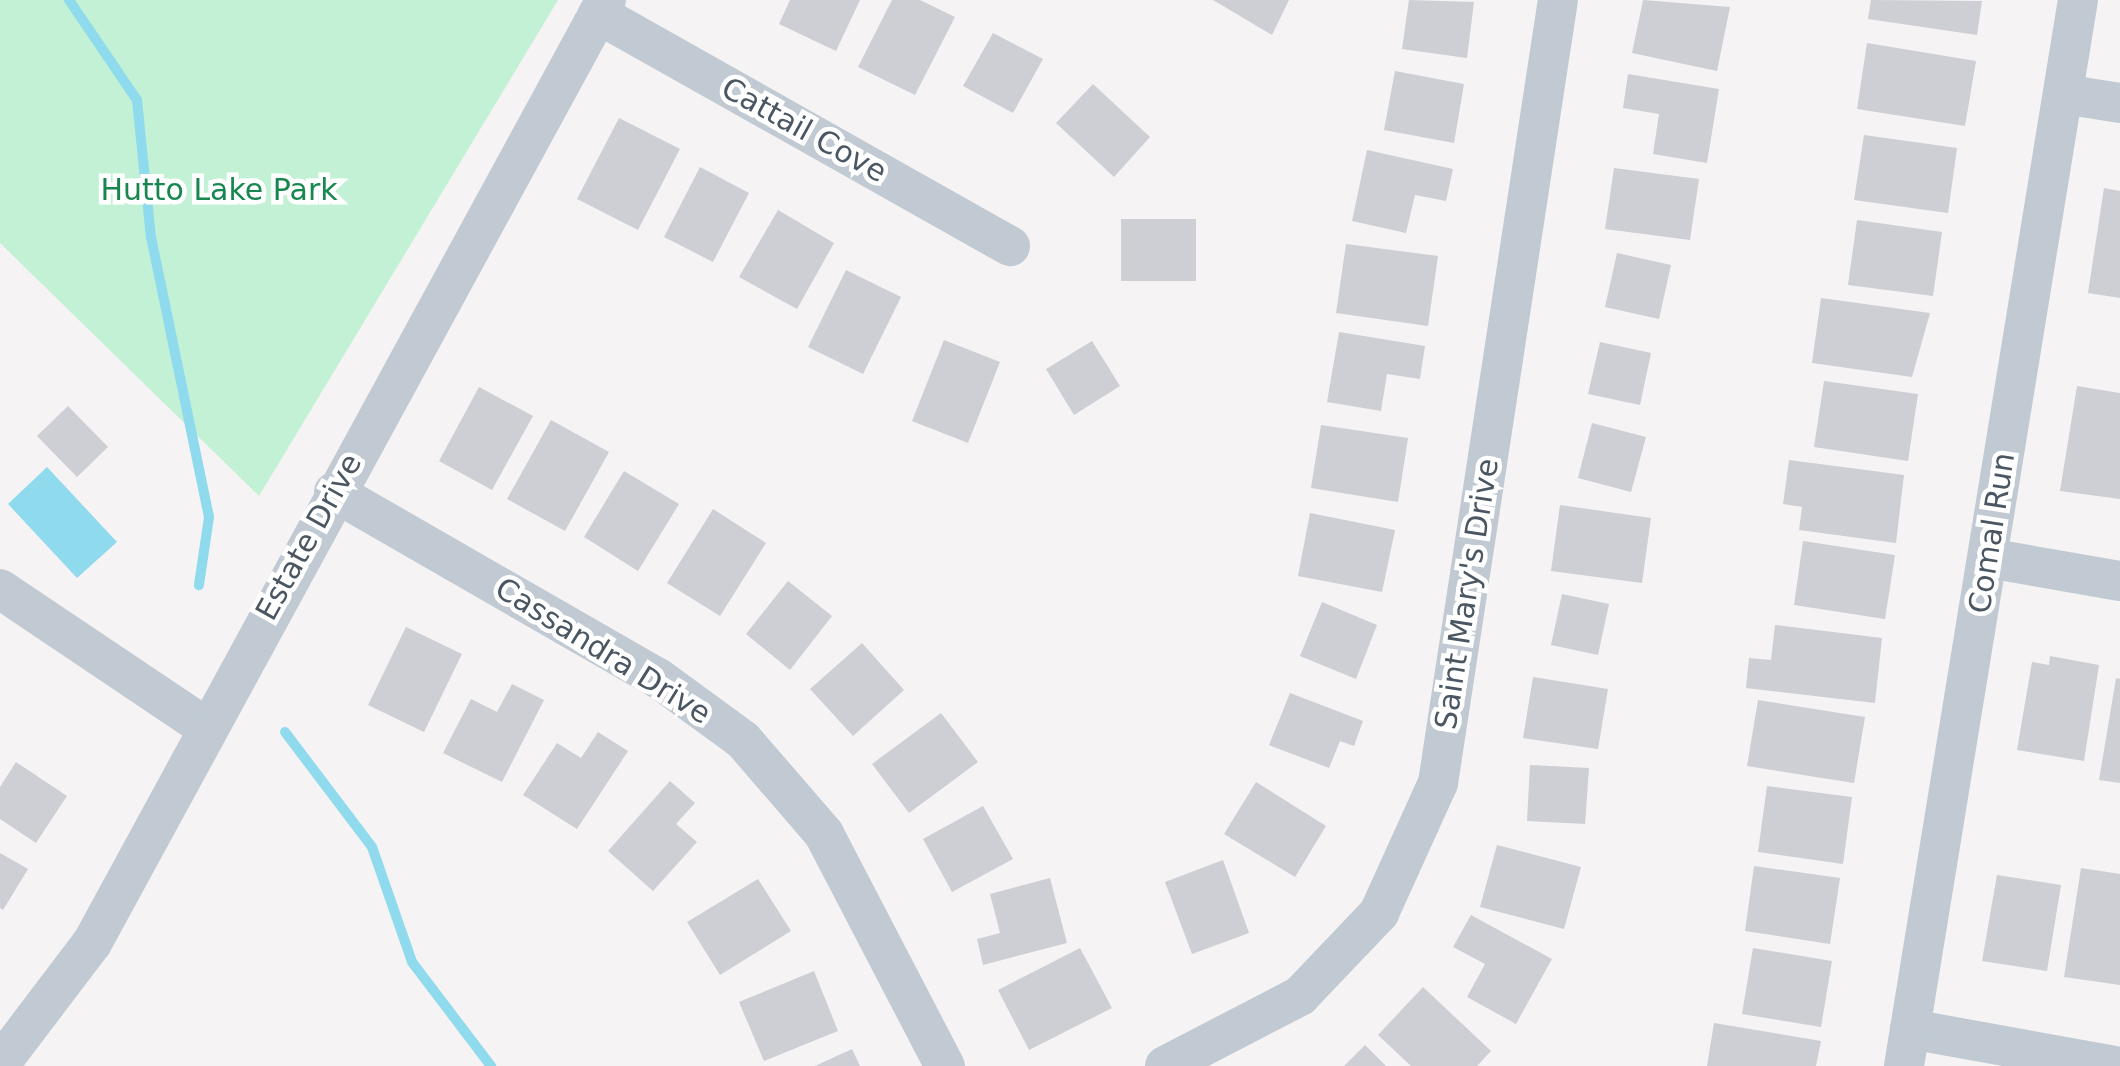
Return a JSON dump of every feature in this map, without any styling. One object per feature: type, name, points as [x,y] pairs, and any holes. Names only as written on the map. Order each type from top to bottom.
[{"type":"street","name":"Saint Mary's Drive","points":[[1164,1066],[1300,996],[1379,913],[1438,783],[1558,0]]},
{"type":"street","name":"Comal Run","points":[[1907,1048],[2078,0]]},
{"type":"street","name":"Cattail Cove","points":[[602,7],[1010,246]]},
{"type":"street","name":"Estate Drive","points":[[0,1064],[92,943],[204,726],[602,7]]},
{"type":"street","points":[[2063,94],[2120,103]]},
{"type":"street","name":"Cassandra Drive","points":[[334,492],[658,678],[743,740],[824,834],[945,1066]]},
{"type":"street","points":[[1988,558],[2120,581]]},
{"type":"street","points":[[0,589],[204,726]]},
{"type":"street","points":[[1907,1048],[2115,1066]]},
{"type":"green space","name":"Hutto Lake Park","points":[[0,0],[558,0],[259,496],[0,243]]},
{"type":"water","points":[[47,467],[117,542],[77,578],[8,504]]},
{"type":"building","points":[[790,0],[860,0],[836,51],[779,24]]},
{"type":"building","points":[[892,0],[920,0],[955,17],[915,95],[858,67]]},
{"type":"building","points":[[1213,0],[1289,0],[1272,35]]},
{"type":"building","points":[[1409,0],[1474,2],[1467,58],[1402,49]]},
{"type":"building","points":[[1643,0],[1730,7],[1717,71],[1632,53]]},
{"type":"building","points":[[1871,0],[1982,1],[1977,35],[1868,19]]},
{"type":"building","points":[[993,33],[1043,59],[1013,113],[963,86]]},
{"type":"building","points":[[1867,43],[1976,61],[1965,126],[1857,109]]},
{"type":"building","points":[[1395,71],[1464,84],[1454,143],[1384,130]]},
{"type":"building","points":[[1628,74],[1719,89],[1707,163],[1653,154],[1659,114],[1623,108]]},
{"type":"building","points":[[1093,84],[1150,137],[1114,177],[1056,123]]},
{"type":"building","points":[[619,118],[680,149],[638,230],[577,199]]},
{"type":"building","points":[[1864,135],[1957,148],[1948,213],[1854,200]]},
{"type":"building","points":[[1367,150],[1453,169],[1446,201],[1415,195],[1406,233],[1352,221]]},
{"type":"building","points":[[700,167],[749,193],[713,262],[664,237]]},
{"type":"building","points":[[1614,168],[1699,179],[1690,240],[1605,229]]},
{"type":"building","points":[[2104,188],[2120,191],[2120,298],[2088,293]]},
{"type":"building","points":[[778,210],[834,243],[797,309],[739,277]]},
{"type":"building","points":[[1121,219],[1196,219],[1196,281],[1121,281]]},
{"type":"building","points":[[1857,220],[1942,232],[1933,296],[1848,285]]},
{"type":"building","points":[[1346,244],[1438,256],[1428,326],[1336,313]]},
{"type":"building","points":[[1617,253],[1671,265],[1659,319],[1605,307]]},
{"type":"building","points":[[846,270],[901,297],[863,374],[808,347]]},
{"type":"building","points":[[1821,298],[1930,313],[1912,377],[1812,363]]},
{"type":"building","points":[[1339,332],[1425,346],[1420,379],[1387,374],[1381,411],[1327,402]]},
{"type":"building","points":[[944,340],[1000,362],[968,443],[912,421]]},
{"type":"building","points":[[1092,341],[1120,386],[1074,415],[1046,369]]},
{"type":"building","points":[[1600,342],[1651,353],[1640,405],[1588,394]]},
{"type":"building","points":[[1824,381],[1918,394],[1908,461],[1814,447]]},
{"type":"building","points":[[2077,386],[2120,393],[2120,499],[2060,491]]},
{"type":"building","points":[[479,387],[533,416],[492,490],[439,461]]},
{"type":"building","points":[[68,406],[108,447],[77,477],[37,436]]},
{"type":"building","points":[[551,420],[609,452],[565,531],[507,499]]},
{"type":"building","points":[[1592,423],[1646,437],[1631,492],[1578,478]]},
{"type":"building","points":[[1321,425],[1408,438],[1398,502],[1311,488]]},
{"type":"building","points":[[1789,460],[1904,475],[1896,543],[1799,530],[1802,507],[1783,504]]},
{"type":"building","points":[[624,471],[679,504],[638,571],[584,537]]},
{"type":"building","points":[[1560,505],[1651,518],[1642,583],[1551,571]]},
{"type":"building","points":[[713,509],[766,543],[720,616],[667,583]]},
{"type":"building","points":[[1310,513],[1395,530],[1382,592],[1298,576]]},
{"type":"building","points":[[1803,541],[1895,555],[1885,619],[1794,605]]},
{"type":"building","points":[[788,581],[832,616],[790,670],[746,634]]},
{"type":"building","points":[[1562,594],[1609,604],[1598,655],[1551,645]]},
{"type":"building","points":[[1322,602],[1377,625],[1356,679],[1300,656]]},
{"type":"building","points":[[1775,625],[1882,638],[1875,703],[1746,688],[1749,658],[1771,660]]},
{"type":"building","points":[[406,627],[462,654],[424,732],[368,705]]},
{"type":"building","points":[[862,643],[904,690],[853,736],[810,689]]},
{"type":"building","points":[[2050,656],[2099,665],[2084,761],[2017,750],[2032,662],[2049,665]]},
{"type":"building","points":[[1533,677],[1608,689],[1598,749],[1523,738]]},
{"type":"building","points":[[2116,678],[2120,679],[2120,783],[2099,780]]},
{"type":"building","points":[[512,684],[544,700],[502,782],[443,753],[471,699],[497,712]]},
{"type":"building","points":[[1290,693],[1363,721],[1354,746],[1340,741],[1329,768],[1269,745]]},
{"type":"building","points":[[1758,700],[1865,717],[1854,783],[1747,766]]},
{"type":"building","points":[[941,713],[978,762],[909,813],[872,764]]},
{"type":"building","points":[[598,732],[628,751],[577,829],[523,795],[557,743],[581,758]]},
{"type":"building","points":[[16,762],[67,796],[36,843],[0,819],[0,787]]},
{"type":"building","points":[[1530,765],[1589,768],[1585,824],[1527,821]]},
{"type":"building","points":[[670,781],[695,803],[676,824],[697,842],[653,891],[608,851]]},
{"type":"building","points":[[1256,782],[1326,826],[1295,877],[1224,834]]},
{"type":"building","points":[[1767,786],[1852,797],[1843,864],[1758,852]]},
{"type":"building","points":[[983,806],[1013,859],[952,892],[923,839]]},
{"type":"building","points":[[1497,845],[1581,867],[1564,929],[1480,907]]},
{"type":"building","points":[[0,853],[28,869],[3,910],[0,908]]},
{"type":"building","points":[[1223,860],[1249,933],[1192,954],[1165,882]]},
{"type":"building","points":[[1754,866],[1840,878],[1830,944],[1745,931]]},
{"type":"building","points":[[2081,868],[2120,874],[2120,985],[2064,977]]},
{"type":"building","points":[[1997,875],[2061,885],[2047,971],[1982,961]]},
{"type":"building","points":[[1050,878],[1067,943],[983,965],[977,939],[1000,933],[990,894]]},
{"type":"building","points":[[758,879],[791,931],[720,975],[687,922]]},
{"type":"building","points":[[1471,915],[1552,959],[1516,1024],[1467,997],[1485,964],[1453,947]]},
{"type":"building","points":[[1080,948],[1112,1008],[1029,1050],[998,990]]},
{"type":"building","points":[[1753,948],[1832,961],[1821,1027],[1742,1014]]},
{"type":"building","points":[[814,971],[838,1031],[764,1061],[739,1002]]},
{"type":"building","points":[[1423,987],[1491,1051],[1477,1066],[1411,1066],[1378,1035]]},
{"type":"building","points":[[1714,1023],[1821,1041],[1816,1066],[1707,1066]]},
{"type":"building","points":[[1365,1045],[1386,1066],[1344,1066]]},
{"type":"building","points":[[852,1049],[860,1066],[815,1066]]},
{"type":"waterway","points":[[69,0],[137,100],[151,237],[209,517],[199,585]]},
{"type":"waterway","points":[[285,732],[372,847],[412,962],[491,1066]]}]
